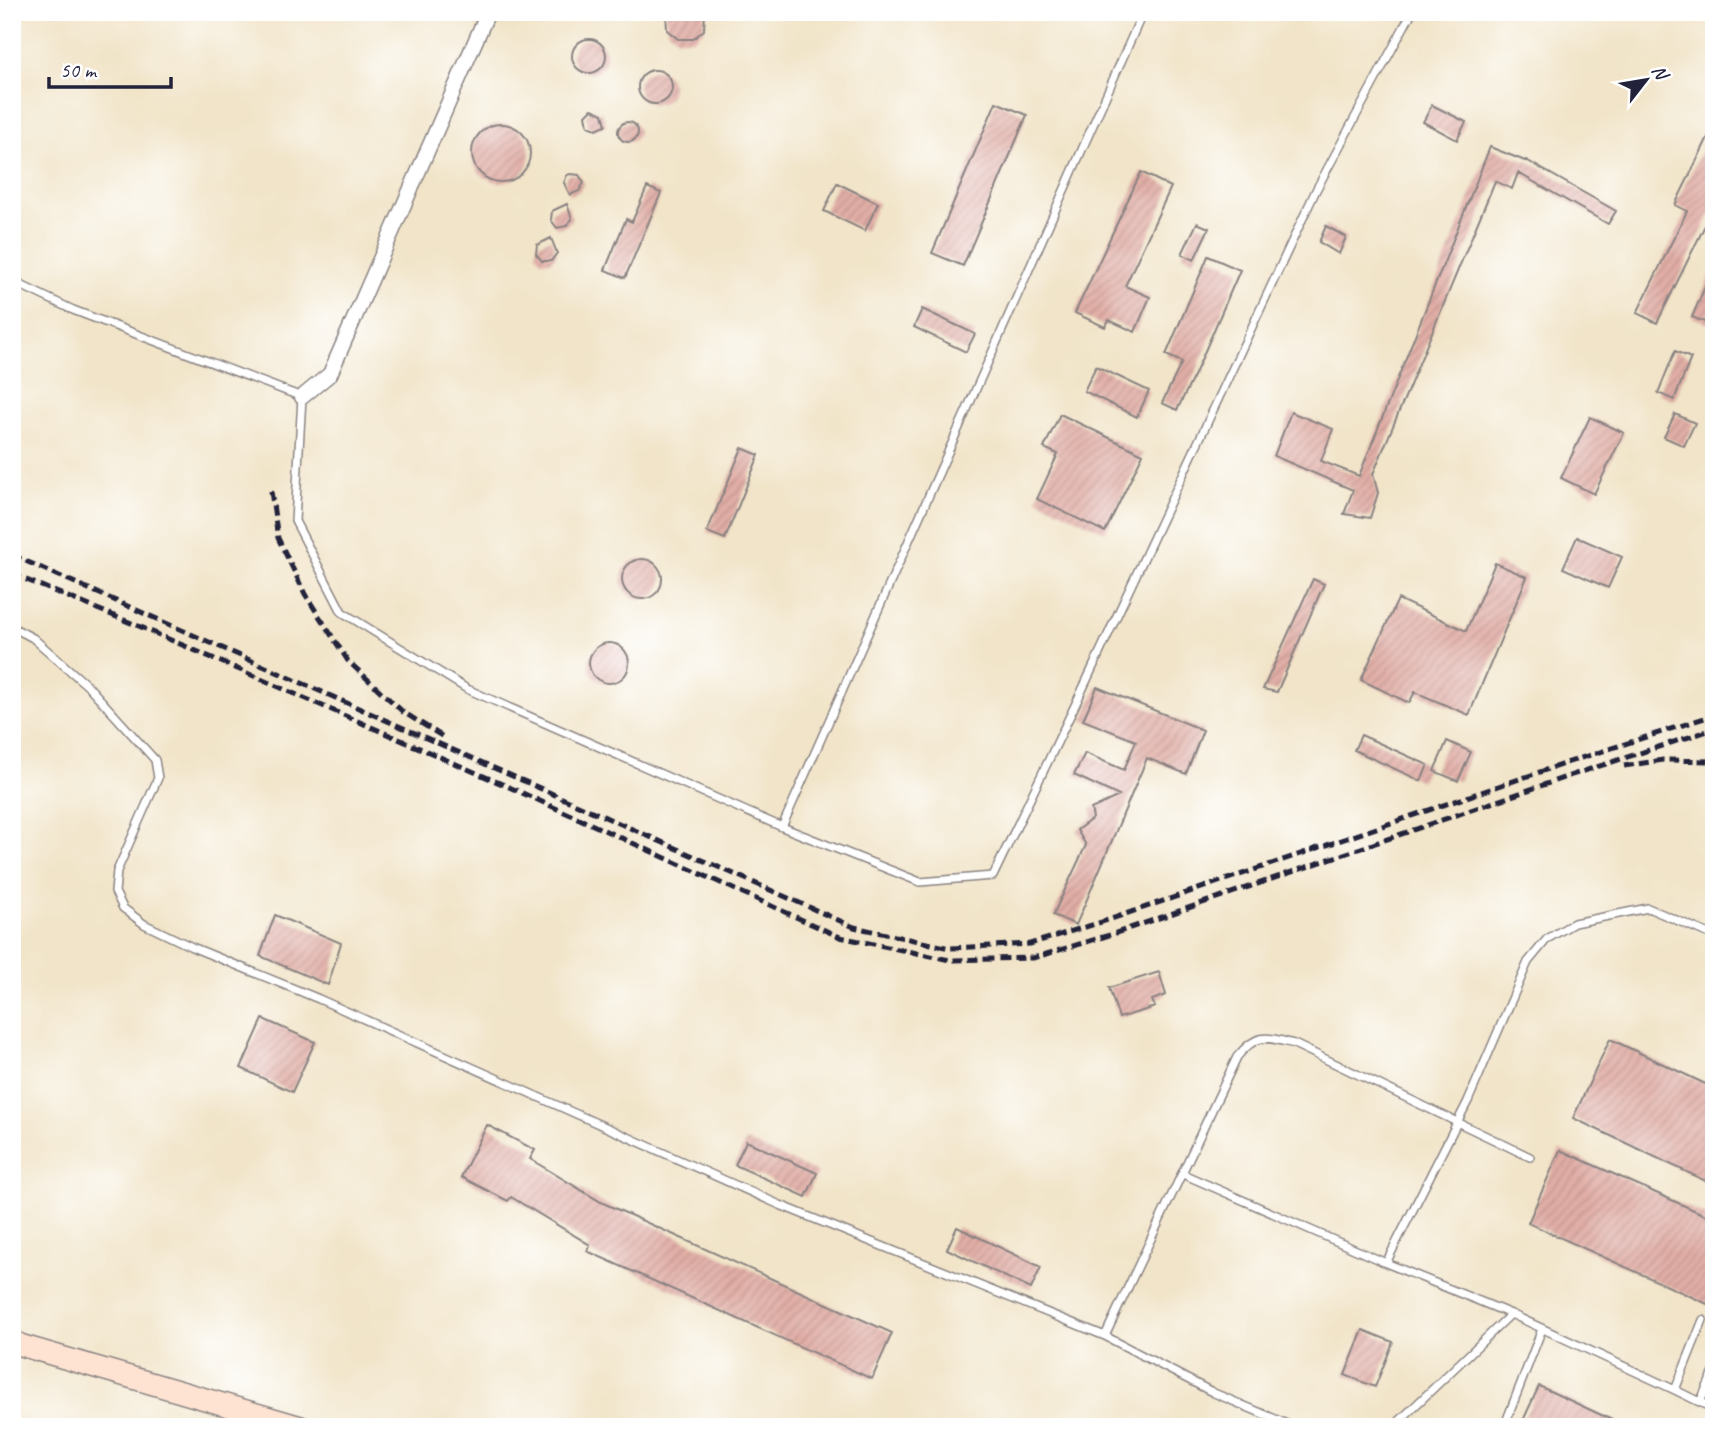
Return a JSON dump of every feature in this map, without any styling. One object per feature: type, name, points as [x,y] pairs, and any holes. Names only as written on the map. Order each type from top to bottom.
[{"type":"street","points":[[302,397],[330,374],[488,12]]},
{"type":"street","points":[[12,1340],[20,1345],[301,1427]]},
{"type":"lane","points":[[782,827],[1143,12]]},
{"type":"lane","points":[[12,281],[73,310],[302,397],[295,521],[342,612],[467,689],[782,827],[920,882],[993,876],[1316,190],[1412,12]]},
{"type":"lane","points":[[12,627],[33,638],[90,688],[155,760],[158,778],[117,871],[115,892],[123,908],[144,924],[192,947],[319,999],[780,1205],[1105,1336],[1214,1394],[1294,1427]]},
{"type":"lane","points":[[1386,1263],[1458,1121],[1528,962],[1547,939],[1574,923],[1648,908],[1714,936]]},
{"type":"lane","points":[[1105,1336],[1237,1056],[1247,1044],[1265,1037],[1294,1044],[1530,1157]]},
{"type":"lane","points":[[1183,1174],[1386,1263],[1511,1314],[1714,1409]]},
{"type":"lane","points":[[1393,1427],[1511,1314]]},
{"type":"lane","points":[[1675,1390],[1703,1320]]},
{"type":"lane","points":[[1504,1427],[1542,1329]]},
{"type":"lane","points":[[1700,1402],[1714,1372]]},
{"type":"building","points":[[666,12],[705,12],[704,30],[693,39],[678,39],[667,30]]},
{"type":"building","points":[[589,39],[601,44],[606,56],[601,68],[589,73],[577,68],[572,56],[577,44]]},
{"type":"building","points":[[655,70],[667,75],[672,87],[667,99],[655,104],[643,99],[638,87],[643,75]]},
{"type":"building","points":[[996,102],[1027,115],[963,266],[932,253]]},
{"type":"building","points":[[1432,105],[1466,122],[1457,140],[1423,122]]},
{"type":"building","points":[[592,109],[603,114],[606,125],[596,129],[588,126],[586,115]]},
{"type":"building","points":[[628,122],[635,125],[638,132],[635,139],[628,142],[621,139],[618,132],[621,125]]},
{"type":"building","points":[[501,124],[512,126],[525,137],[530,153],[528,164],[517,177],[501,182],[490,180],[477,169],[472,153],[474,142],[485,129]]},
{"type":"building","points":[[1714,125],[1714,207],[1657,323],[1637,313],[1687,211],[1675,205]]},
{"type":"building","points":[[1490,147],[1526,160],[1616,211],[1608,224],[1518,173],[1512,189],[1495,181],[1373,474],[1378,493],[1370,518],[1344,514],[1353,490],[1274,456],[1291,412],[1333,429],[1321,461],[1359,476]]},
{"type":"building","points":[[1141,172],[1171,187],[1125,286],[1150,297],[1135,332],[1109,320],[1105,327],[1075,313]]},
{"type":"building","points":[[567,175],[579,175],[584,183],[579,191],[570,195],[564,183]]},
{"type":"building","points":[[837,183],[878,203],[865,231],[824,211]]},
{"type":"building","points":[[647,187],[661,193],[625,278],[605,270],[626,219],[632,222]]},
{"type":"building","points":[[567,204],[572,219],[566,226],[557,228],[551,220],[552,211]]},
{"type":"building","points":[[1197,223],[1209,228],[1194,260],[1182,254]]},
{"type":"building","points":[[1326,226],[1346,237],[1339,254],[1319,242]]},
{"type":"building","points":[[551,238],[557,253],[551,261],[542,261],[536,254],[537,245]]},
{"type":"building","points":[[1208,256],[1240,270],[1177,410],[1162,403],[1182,362],[1166,355]]},
{"type":"building","points":[[1714,266],[1714,326],[1692,317]]},
{"type":"building","points":[[922,309],[975,334],[966,352],[914,327]]},
{"type":"building","points":[[1675,351],[1691,358],[1674,400],[1658,393]]},
{"type":"building","points":[[1096,366],[1149,391],[1137,417],[1084,391]]},
{"type":"building","points":[[1060,414],[1143,454],[1105,532],[1037,499],[1058,454],[1044,448]]},
{"type":"building","points":[[1675,414],[1695,423],[1684,446],[1664,437]]},
{"type":"building","points":[[1590,417],[1624,433],[1594,494],[1561,478]]},
{"type":"building","points":[[742,448],[759,455],[725,539],[707,532]]},
{"type":"building","points":[[1577,537],[1622,557],[1608,588],[1563,568]]},
{"type":"building","points":[[642,559],[650,560],[656,565],[661,571],[661,587],[656,593],[650,598],[642,599],[634,598],[628,593],[623,587],[622,579],[623,571],[628,565],[634,560]]},
{"type":"building","points":[[1495,563],[1527,577],[1469,715],[1415,692],[1409,703],[1361,680],[1398,599],[1466,631]]},
{"type":"building","points":[[1313,579],[1324,584],[1277,692],[1263,689]]},
{"type":"building","points":[[609,643],[617,644],[623,649],[628,655],[628,671],[623,677],[617,682],[609,683],[601,682],[595,677],[590,671],[589,663],[590,655],[595,649],[601,644]]},
{"type":"building","points":[[1097,687],[1203,730],[1186,774],[1147,758],[1076,925],[1053,915],[1086,845],[1077,830],[1093,818],[1091,809],[1119,796],[1074,775],[1085,753],[1124,770],[1136,741],[1083,720]]},
{"type":"building","points":[[1361,735],[1428,765],[1421,781],[1354,750]]},
{"type":"building","points":[[1447,741],[1471,752],[1458,781],[1434,771]]},
{"type":"building","points":[[275,915],[341,943],[328,985],[260,956]]},
{"type":"building","points":[[1159,972],[1166,995],[1152,1000],[1155,1007],[1119,1018],[1109,988]]},
{"type":"building","points":[[263,1019],[315,1042],[292,1092],[241,1068]]},
{"type":"building","points":[[1610,1039],[1714,1088],[1714,1185],[1573,1118]]},
{"type":"building","points":[[487,1125],[535,1150],[530,1159],[601,1202],[892,1333],[872,1379],[587,1251],[590,1245],[511,1197],[508,1201],[461,1177]]},
{"type":"building","points":[[746,1141],[817,1173],[806,1197],[735,1165]]},
{"type":"building","points":[[1560,1150],[1714,1219],[1714,1307],[1528,1223]]},
{"type":"building","points":[[957,1227],[1041,1267],[1031,1289],[947,1249]]},
{"type":"building","points":[[1363,1330],[1393,1342],[1375,1387],[1345,1375]]},
{"type":"building","points":[[1539,1386],[1627,1427],[1520,1427]]},
{"type":"railway","points":[[271,491],[278,538],[305,594],[348,661],[403,712],[445,738]]},
{"type":"railway","points":[[12,555],[854,927],[950,948],[1030,944],[1714,715]]},
{"type":"railway","points":[[12,574],[141,627],[509,787],[840,937],[950,960],[1033,958],[1113,934],[1572,775],[1714,729]]},
{"type":"railway","points":[[1624,766],[1663,760],[1714,761]]}]
